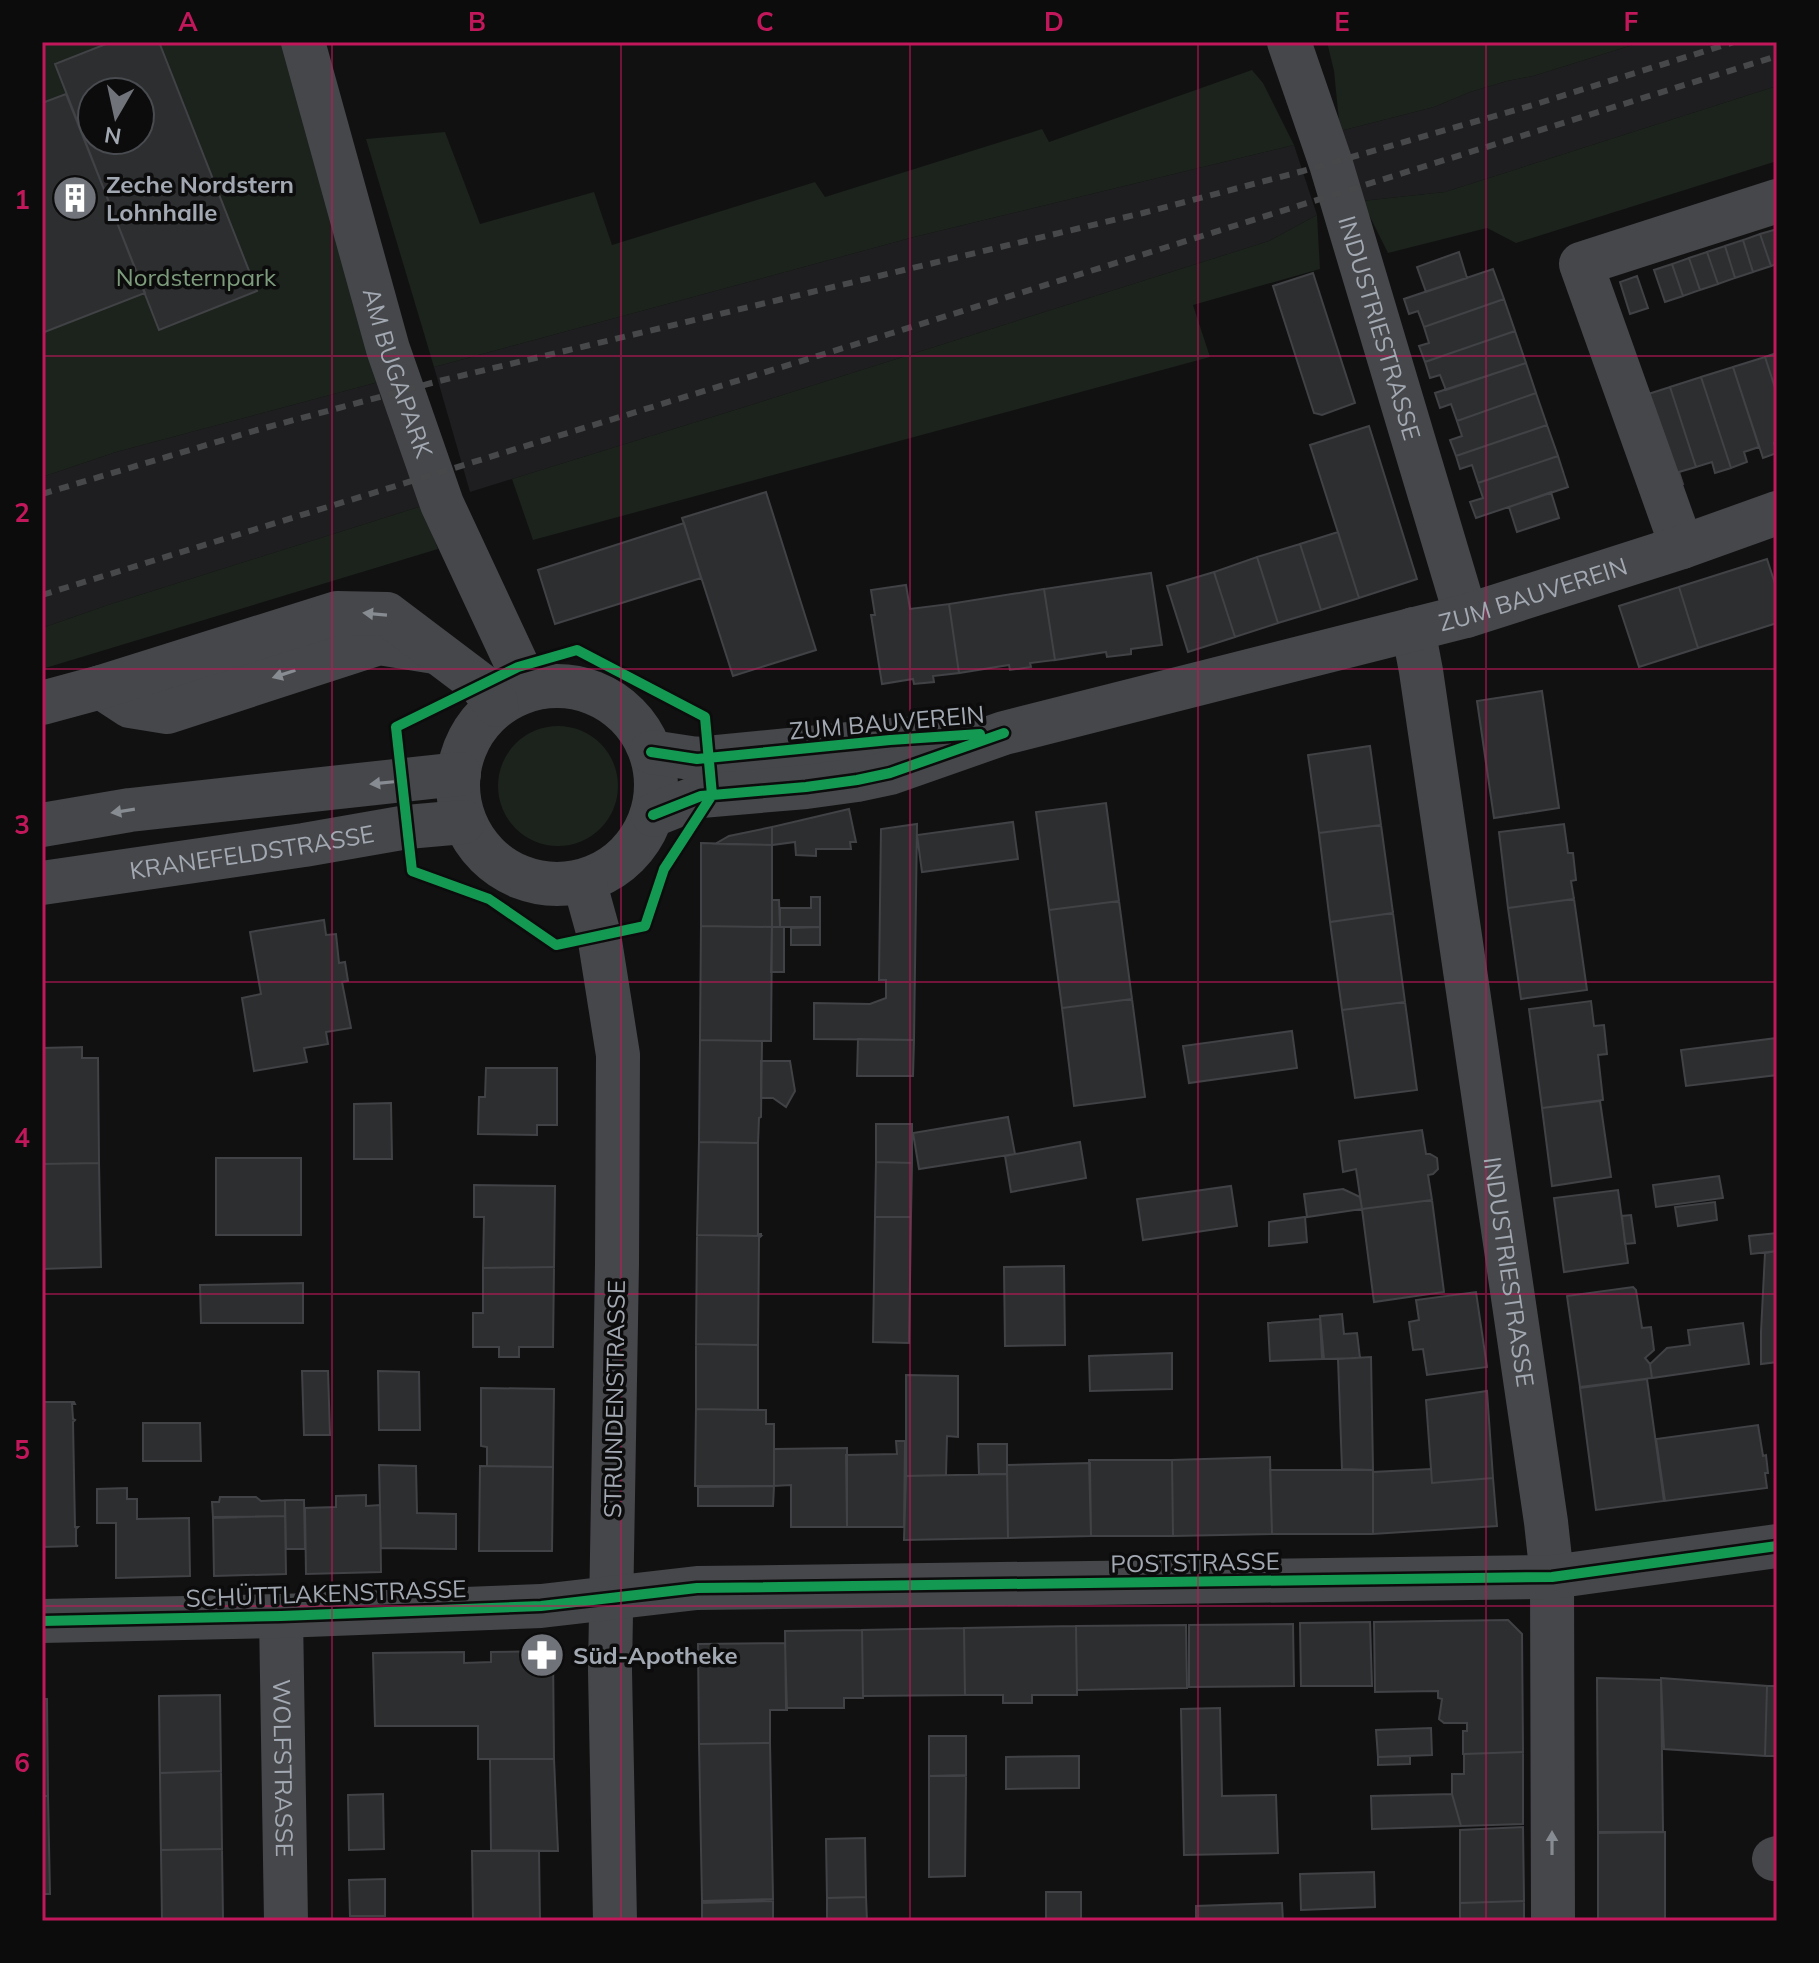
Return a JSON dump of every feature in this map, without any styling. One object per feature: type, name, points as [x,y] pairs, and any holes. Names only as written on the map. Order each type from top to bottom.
[{"type":"street","name":"AM BUGAPARK","points":[[303,42],[388,349],[442,504],[508,646],[514,696]]},
{"type":"street","name":"INDUSTRIESTRASSE","points":[[1289,42],[1331,164],[1466,616]]},
{"type":"street","points":[[1682,547],[1581,264],[1777,201]]},
{"type":"street","name":"ZUM BAUVEREIN","points":[[653,815],[701,796],[806,787],[890,773],[1004,733],[1466,616],[1682,547],[1777,513]]},
{"type":"street","points":[[42,703],[337,613],[387,614],[481,685],[514,696]]},
{"type":"street","name":"INDUSTRIESTRASSE","points":[[1413,629],[1424,687],[1552,1577],[1553,1921]]},
{"type":"street","points":[[561,687],[586,692],[606,701],[628,718],[651,752],[658,794],[653,815],[638,843],[619,862],[584,881],[540,883],[509,872],[475,843],[459,811],[456,790],[462,757],[482,722],[514,696],[561,687]]},
{"type":"street","name":"ZUM BAUVEREIN","points":[[651,752],[697,759],[890,740],[1004,733]]},
{"type":"street","name":"KRANEFELDSTRASSE","points":[[42,825],[130,810],[459,774]]},
{"type":"street","name":"KRANEFELDSTRASSE","points":[[42,883],[407,827],[463,822]]},
{"type":"street","name":"STRUNDENSTRASSE","points":[[584,881],[599,935],[618,1055],[610,1671],[615,1921]]},
{"type":"street","name":"POSTSTRASSE","points":[[611,1599],[697,1588],[1552,1577],[1777,1546]]},
{"type":"street","name":"SCHÜTTLAKENSTRASSE","points":[[42,1621],[541,1606],[611,1599]]},
{"type":"street","name":"WOLFSTRASSE","points":[[281,1616],[286,1921]]},
{"type":"shaded area","points":[[1642,42],[1777,42],[1777,86],[1445,192],[1362,201],[1340,131],[1434,107],[1470,92]]},
{"type":"shaded area","points":[[1294,145],[1317,215],[1269,241],[470,492],[434,367],[914,237]]},
{"type":"shaded area","points":[[386,380],[422,506],[42,628],[42,477],[116,452]]},
{"type":"green space","name":"Nordsternpark","points":[[42,42],[286,42],[386,380],[116,452],[42,477]]},
{"type":"green space","points":[[1327,42],[1642,42],[1470,92],[1434,107],[1340,131],[1334,71]]},
{"type":"green space","points":[[1252,70],[1263,83],[1294,145],[914,237],[434,367],[366,139],[445,132],[480,224],[594,192],[612,245],[815,182],[825,197],[1042,129],[1049,142]]},
{"type":"green space","points":[[1777,86],[1777,161],[1516,243],[1487,228],[1388,253],[1362,201],[1445,192]]},
{"type":"green space","points":[[1317,215],[1320,269],[1193,305],[1210,357],[533,540],[512,479],[1269,241]]},
{"type":"green space","points":[[422,506],[438,549],[42,669],[42,628]]},
{"type":"green space","points":[[558,726],[581,731],[600,744],[613,763],[618,786],[613,809],[600,828],[581,841],[558,846],[535,841],[516,828],[503,809],[498,786],[503,763],[516,744],[535,731]]},
{"type":"building","points":[[111,42],[159,42],[257,291],[159,330],[91,156],[156,156],[156,76],[76,76],[76,118],[55,64]]},
{"type":"building","name":"Zeche Nordstern Lohnhalle","points":[[66,94],[76,119],[76,156],[91,156],[145,293],[42,333],[42,103]]},
{"type":"building","points":[[1777,229],[1777,264],[1771,266],[1760,234]]},
{"type":"building","points":[[1760,234],[1771,266],[1753,272],[1743,240]]},
{"type":"building","points":[[1743,240],[1753,272],[1735,278],[1725,246]]},
{"type":"building","points":[[1725,246],[1735,278],[1718,284],[1707,252]]},
{"type":"building","points":[[1459,252],[1467,278],[1426,292],[1417,267]]},
{"type":"building","points":[[1707,252],[1718,284],[1700,290],[1689,258]]},
{"type":"building","points":[[1689,258],[1700,290],[1683,296],[1672,264]]},
{"type":"building","points":[[1672,264],[1683,296],[1665,302],[1654,270]]},
{"type":"building","points":[[1493,269],[1504,299],[1424,327],[1418,311],[1409,314],[1404,299]]},
{"type":"building","points":[[1313,273],[1355,403],[1322,415],[1314,413],[1273,286]]},
{"type":"building","points":[[1637,276],[1648,308],[1630,314],[1620,282]]},
{"type":"building","points":[[1504,299],[1515,331],[1425,362],[1419,346],[1429,343],[1424,327]]},
{"type":"building","points":[[1515,331],[1526,363],[1446,390],[1440,375],[1430,378],[1425,362]]},
{"type":"building","points":[[1777,353],[1777,394],[1765,357]]},
{"type":"building","points":[[1765,357],[1777,394],[1777,442],[1774,443],[1777,453],[1763,458],[1733,367]]},
{"type":"building","points":[[1526,363],[1536,393],[1457,421],[1451,404],[1440,408],[1435,393]]},
{"type":"building","points":[[1733,367],[1759,447],[1744,452],[1747,462],[1731,468],[1701,377]]},
{"type":"building","points":[[1701,377],[1731,468],[1715,473],[1712,462],[1696,467],[1670,387]]},
{"type":"building","points":[[1670,387],[1696,467],[1679,472],[1683,484],[1668,489],[1639,397]]},
{"type":"building","points":[[1536,393],[1547,425],[1456,456],[1450,440],[1462,436],[1457,421]]},
{"type":"building","points":[[1547,425],[1558,456],[1478,483],[1472,465],[1460,469],[1456,456]]},
{"type":"building","points":[[1369,426],[1417,579],[1359,598],[1310,445]]},
{"type":"building","points":[[1558,456],[1568,487],[1476,518],[1470,502],[1483,498],[1478,483]]},
{"type":"building","points":[[766,492],[816,650],[733,676],[682,518]]},
{"type":"building","points":[[1551,492],[1559,518],[1517,532],[1509,507]]},
{"type":"building","points":[[684,523],[701,578],[555,624],[538,570]]},
{"type":"building","points":[[1338,532],[1359,598],[1321,610],[1300,544]]},
{"type":"building","points":[[1300,544],[1321,610],[1278,623],[1257,557]]},
{"type":"building","points":[[1257,557],[1278,623],[1235,637],[1214,572]]},
{"type":"building","points":[[1767,559],[1777,590],[1777,623],[1698,648],[1679,587]]},
{"type":"building","points":[[1214,572],[1235,637],[1188,652],[1167,586]]},
{"type":"building","points":[[1151,573],[1162,645],[1131,649],[1131,654],[1107,657],[1106,652],[1055,660],[1044,589]]},
{"type":"building","points":[[906,585],[910,609],[949,604],[959,673],[933,676],[934,682],[914,684],[913,679],[882,684],[871,615],[875,615],[871,590]]},
{"type":"building","points":[[1679,587],[1698,648],[1639,667],[1619,606]]},
{"type":"building","points":[[1044,589],[1055,660],[1030,663],[1031,667],[1010,670],[1009,665],[959,673],[949,604]]},
{"type":"building","points":[[1542,691],[1559,808],[1494,818],[1477,701]]},
{"type":"building","points":[[1370,746],[1381,825],[1319,833],[1308,755]]},
{"type":"building","points":[[1106,803],[1119,901],[1049,910],[1036,812]]},
{"type":"building","points":[[849,809],[856,842],[850,842],[851,849],[816,849],[816,856],[796,855],[795,842],[772,845],[772,827]]},
{"type":"building","points":[[1013,822],[1018,859],[922,872],[917,835]]},
{"type":"building","points":[[917,824],[914,1040],[814,1039],[814,1003],[870,1004],[886,998],[886,980],[879,980],[881,829]]},
{"type":"building","points":[[1564,824],[1568,853],[1573,853],[1576,880],[1571,881],[1574,899],[1508,908],[1499,832]]},
{"type":"building","points":[[1381,825],[1393,913],[1330,922],[1319,833]]},
{"type":"building","points":[[772,827],[772,845],[715,844],[729,836]]},
{"type":"building","points":[[701,843],[772,845],[772,927],[701,926]]},
{"type":"building","points":[[811,897],[820,897],[820,927],[780,927],[780,908],[811,908]]},
{"type":"building","points":[[1574,899],[1587,990],[1521,999],[1508,908]]},
{"type":"building","points":[[772,900],[779,900],[780,927],[772,927]]},
{"type":"building","points":[[1119,901],[1132,999],[1062,1008],[1049,910]]},
{"type":"building","points":[[1393,913],[1405,1002],[1342,1010],[1330,922]]},
{"type":"building","points":[[324,920],[326,935],[336,934],[339,963],[345,962],[348,981],[342,982],[351,1028],[326,1032],[328,1044],[304,1048],[307,1062],[254,1071],[242,998],[261,994],[250,932]]},
{"type":"building","points":[[701,926],[772,927],[771,1041],[700,1040]]},
{"type":"building","points":[[772,927],[784,927],[784,972],[771,972]]},
{"type":"building","points":[[820,927],[820,945],[791,945],[791,928]]},
{"type":"building","points":[[1132,999],[1145,1097],[1074,1106],[1062,1008]]},
{"type":"building","points":[[1591,1001],[1594,1026],[1604,1025],[1607,1054],[1598,1055],[1603,1100],[1542,1108],[1529,1009]]},
{"type":"building","points":[[1405,1002],[1417,1090],[1355,1098],[1342,1010]]},
{"type":"building","points":[[1292,1031],[1297,1068],[1189,1083],[1183,1046]]},
{"type":"building","points":[[1777,1038],[1777,1075],[1686,1086],[1681,1050]]},
{"type":"building","points":[[858,1039],[914,1040],[913,1076],[857,1076]]},
{"type":"building","points":[[700,1040],[762,1041],[758,1143],[699,1142]]},
{"type":"building","points":[[82,1047],[82,1058],[98,1058],[99,1163],[42,1164],[42,1048]]},
{"type":"building","points":[[761,1061],[790,1061],[795,1091],[786,1107],[773,1098],[761,1098]]},
{"type":"building","points":[[486,1068],[557,1068],[557,1125],[537,1125],[537,1135],[478,1134],[479,1097],[485,1097]]},
{"type":"building","points":[[1600,1101],[1611,1177],[1552,1186],[1542,1108]]},
{"type":"building","points":[[391,1103],[392,1159],[354,1159],[354,1104]]},
{"type":"building","points":[[1008,1117],[1015,1154],[919,1169],[913,1133]]},
{"type":"building","points":[[876,1124],[912,1124],[912,1163],[876,1162]]},
{"type":"building","points":[[1422,1130],[1426,1154],[1437,1158],[1438,1169],[1428,1175],[1432,1200],[1362,1209],[1356,1169],[1343,1172],[1339,1141]]},
{"type":"building","points":[[699,1142],[758,1143],[758,1234],[761,1236],[697,1235]]},
{"type":"building","points":[[1080,1142],[1086,1178],[1011,1192],[1005,1156]]},
{"type":"building","points":[[216,1158],[301,1158],[301,1235],[216,1235]]},
{"type":"building","points":[[876,1162],[912,1163],[911,1217],[875,1217]]},
{"type":"building","points":[[99,1163],[101,1267],[42,1269],[42,1164]]},
{"type":"building","points":[[1719,1176],[1723,1198],[1656,1207],[1653,1185]]},
{"type":"building","points":[[474,1185],[555,1186],[554,1267],[483,1268],[484,1217],[474,1217]]},
{"type":"building","points":[[1231,1186],[1237,1226],[1143,1240],[1137,1199]]},
{"type":"building","points":[[1343,1189],[1360,1197],[1362,1209],[1307,1217],[1304,1194]]},
{"type":"building","points":[[1618,1190],[1628,1263],[1564,1272],[1554,1198]]},
{"type":"building","points":[[1432,1200],[1444,1292],[1374,1302],[1362,1209]]},
{"type":"building","points":[[1715,1202],[1717,1220],[1678,1226],[1675,1207]]},
{"type":"building","points":[[1631,1215],[1635,1243],[1625,1244],[1622,1216]]},
{"type":"building","points":[[875,1217],[911,1217],[909,1343],[873,1342]]},
{"type":"building","points":[[1305,1217],[1307,1242],[1269,1246],[1269,1222]]},
{"type":"building","points":[[1777,1233],[1777,1251],[1751,1254],[1749,1236]]},
{"type":"building","points":[[697,1235],[761,1236],[758,1345],[696,1344]]},
{"type":"building","points":[[1777,1251],[1777,1362],[1761,1364],[1765,1253]]},
{"type":"building","points":[[1064,1266],[1065,1345],[1005,1346],[1004,1267]]},
{"type":"building","points":[[554,1267],[553,1347],[519,1347],[519,1357],[499,1357],[499,1347],[473,1347],[473,1313],[483,1313],[483,1268]]},
{"type":"building","points":[[303,1283],[303,1323],[201,1323],[200,1285]]},
{"type":"building","points":[[1633,1287],[1642,1328],[1651,1327],[1654,1350],[1645,1358],[1650,1364],[1652,1378],[1580,1387],[1567,1296]]},
{"type":"building","points":[[1476,1292],[1487,1367],[1427,1375],[1423,1349],[1413,1350],[1409,1322],[1419,1320],[1416,1300]]},
{"type":"building","points":[[1342,1314],[1344,1334],[1357,1333],[1360,1358],[1324,1359],[1320,1316]]},
{"type":"building","points":[[1320,1319],[1322,1359],[1270,1361],[1268,1323]]},
{"type":"building","points":[[1743,1323],[1749,1364],[1652,1378],[1650,1364],[1667,1348],[1690,1345],[1688,1330]]},
{"type":"building","points":[[696,1344],[758,1345],[758,1410],[696,1409]]},
{"type":"building","points":[[1172,1353],[1172,1389],[1090,1391],[1089,1356]]},
{"type":"building","points":[[1371,1357],[1373,1470],[1342,1469],[1338,1359]]},
{"type":"building","points":[[302,1371],[328,1371],[330,1435],[304,1435]]},
{"type":"building","points":[[378,1371],[419,1372],[420,1430],[379,1430]]},
{"type":"building","points":[[906,1375],[958,1376],[958,1437],[947,1436],[946,1475],[906,1476]]},
{"type":"building","points":[[1647,1379],[1664,1501],[1596,1510],[1580,1388]]},
{"type":"building","points":[[481,1388],[554,1389],[553,1467],[487,1466],[487,1447],[481,1446]]},
{"type":"building","points":[[1487,1391],[1493,1478],[1432,1483],[1426,1400]]},
{"type":"building","points":[[42,1402],[75,1404],[72,1404],[78,1546],[42,1547]]},
{"type":"building","points":[[696,1409],[766,1410],[766,1424],[774,1424],[774,1486],[695,1486]]},
{"type":"building","points":[[143,1423],[200,1423],[201,1461],[143,1461]]},
{"type":"building","points":[[1758,1425],[1763,1456],[1766,1455],[1767,1488],[1665,1501],[1656,1439]]},
{"type":"building","points":[[896,1441],[905,1441],[904,1527],[847,1527],[846,1455],[897,1454]]},
{"type":"building","points":[[978,1444],[1007,1444],[1007,1474],[979,1474]]},
{"type":"building","points":[[847,1448],[847,1527],[791,1527],[791,1485],[774,1486],[774,1449]]},
{"type":"building","points":[[1270,1457],[1272,1534],[1173,1536],[1172,1460]]},
{"type":"building","points":[[1089,1460],[1172,1460],[1173,1536],[1091,1536]]},
{"type":"building","points":[[1090,1463],[1091,1536],[1008,1538],[1007,1465]]},
{"type":"building","points":[[379,1465],[416,1466],[417,1513],[456,1514],[456,1549],[381,1548]]},
{"type":"building","points":[[480,1466],[553,1467],[552,1551],[479,1551]]},
{"type":"building","points":[[1431,1469],[1432,1483],[1493,1478],[1497,1526],[1373,1534],[1373,1472]]},
{"type":"building","points":[[1270,1470],[1373,1470],[1373,1534],[1272,1534]]},
{"type":"building","points":[[1007,1474],[1008,1538],[904,1540],[906,1476]]},
{"type":"building","points":[[774,1486],[773,1506],[698,1506],[698,1487]]},
{"type":"building","points":[[127,1488],[127,1499],[137,1499],[137,1519],[189,1518],[190,1576],[116,1578],[116,1523],[97,1523],[97,1489]]},
{"type":"building","points":[[366,1495],[366,1506],[380,1505],[381,1572],[306,1574],[305,1508],[336,1507],[336,1496]]},
{"type":"building","points":[[220,1497],[285,1500],[285,1516],[213,1517],[212,1502],[219,1502]]},
{"type":"building","points":[[285,1500],[304,1500],[305,1549],[286,1549]]},
{"type":"building","points":[[285,1516],[286,1574],[214,1576],[213,1518]]},
{"type":"building","points":[[1508,1620],[1522,1634],[1523,1752],[1463,1754],[1463,1731],[1467,1731],[1467,1723],[1444,1723],[1439,1719],[1442,1699],[1438,1698],[1438,1691],[1375,1692],[1374,1622]]},
{"type":"building","points":[[1370,1622],[1372,1686],[1301,1686],[1300,1623]]},
{"type":"building","points":[[1293,1624],[1294,1686],[1189,1687],[1189,1625]]},
{"type":"building","points":[[1186,1625],[1187,1688],[1077,1690],[1076,1626]]},
{"type":"building","points":[[1076,1626],[1077,1695],[1032,1695],[1032,1703],[1003,1703],[1003,1695],[965,1695],[964,1628]]},
{"type":"building","points":[[964,1628],[965,1695],[863,1696],[862,1630]]},
{"type":"building","points":[[862,1630],[863,1698],[844,1698],[844,1708],[786,1708],[785,1631]]},
{"type":"building","points":[[785,1643],[787,1710],[770,1710],[770,1743],[699,1744],[698,1644]]},
{"type":"building","points":[[553,1651],[554,1759],[478,1759],[478,1726],[375,1726],[373,1653],[464,1652],[464,1663],[491,1662],[491,1652]]},
{"type":"building","points":[[1597,1678],[1661,1680],[1663,1832],[1598,1832]]},
{"type":"building","points":[[1661,1678],[1767,1686],[1765,1756],[1664,1749]]},
{"type":"building","points":[[1767,1686],[1777,1686],[1777,1756],[1765,1756]]},
{"type":"building","points":[[220,1695],[221,1771],[160,1773],[159,1696]]},
{"type":"building","points":[[42,1699],[47,1699],[48,1796],[42,1796]]},
{"type":"building","points":[[1220,1708],[1222,1796],[1276,1795],[1278,1853],[1184,1855],[1181,1709]]},
{"type":"building","points":[[1431,1728],[1432,1755],[1378,1757],[1376,1730]]},
{"type":"building","points":[[929,1736],[966,1736],[966,1775],[929,1776]]},
{"type":"building","points":[[770,1743],[773,1899],[702,1901],[699,1744]]},
{"type":"building","points":[[1523,1752],[1523,1824],[1461,1826],[1452,1794],[1452,1774],[1464,1774],[1464,1754]]},
{"type":"building","points":[[1079,1756],[1079,1788],[1006,1789],[1006,1757]]},
{"type":"building","points":[[1410,1756],[1410,1764],[1378,1765],[1378,1757]]},
{"type":"building","points":[[490,1759],[554,1759],[558,1851],[491,1850]]},
{"type":"building","points":[[221,1771],[222,1849],[161,1850],[160,1773]]},
{"type":"building","points":[[929,1776],[966,1776],[965,1876],[929,1877]]},
{"type":"building","points":[[383,1794],[384,1849],[349,1850],[348,1795]]},
{"type":"building","points":[[1452,1794],[1461,1826],[1372,1829],[1371,1796]]},
{"type":"building","points":[[42,1796],[48,1796],[50,1894],[42,1894]]},
{"type":"building","points":[[1523,1827],[1524,1901],[1460,1903],[1460,1830]]},
{"type":"building","points":[[1665,1832],[1665,1921],[1598,1921],[1598,1833]]},
{"type":"building","points":[[865,1838],[866,1897],[827,1898],[826,1839]]},
{"type":"building","points":[[222,1849],[223,1921],[162,1921],[161,1850]]},
{"type":"building","points":[[472,1851],[539,1851],[540,1921],[473,1921]]},
{"type":"building","points":[[1374,1872],[1375,1907],[1301,1910],[1300,1874]]},
{"type":"building","points":[[385,1879],[385,1916],[350,1916],[349,1880]]},
{"type":"building","points":[[1046,1892],[1081,1892],[1081,1921],[1046,1921]]},
{"type":"building","points":[[866,1897],[867,1921],[827,1921],[827,1898]]},
{"type":"building","points":[[773,1901],[773,1921],[702,1921],[702,1903]]},
{"type":"building","points":[[1524,1901],[1524,1921],[1460,1921],[1460,1903]]},
{"type":"building","points":[[1282,1903],[1283,1921],[1196,1921],[1196,1906]]},
{"type":"railway","points":[[42,494],[257,430],[439,381],[1143,213],[1303,171],[1533,105],[1734,42]]},
{"type":"railway","points":[[42,595],[1777,56]]},
{"type":"cycle path","points":[[577,650],[705,717],[712,795],[664,869],[645,926],[556,945],[489,899],[412,871],[396,727],[518,667],[577,650]]},
{"type":"cycle path","points":[[653,815],[701,796],[806,787],[890,773],[1004,733]]},
{"type":"cycle path","points":[[651,752],[697,759],[980,734]]},
{"type":"cycle path","points":[[42,1621],[541,1606],[697,1588],[1552,1577],[1777,1546]]},
{"type":"place","name":"Zeche Nordstern Lohnhalle","points":[[75,198]]},
{"type":"place","name":"Süd-Apotheke","points":[[542,1655]]}]
